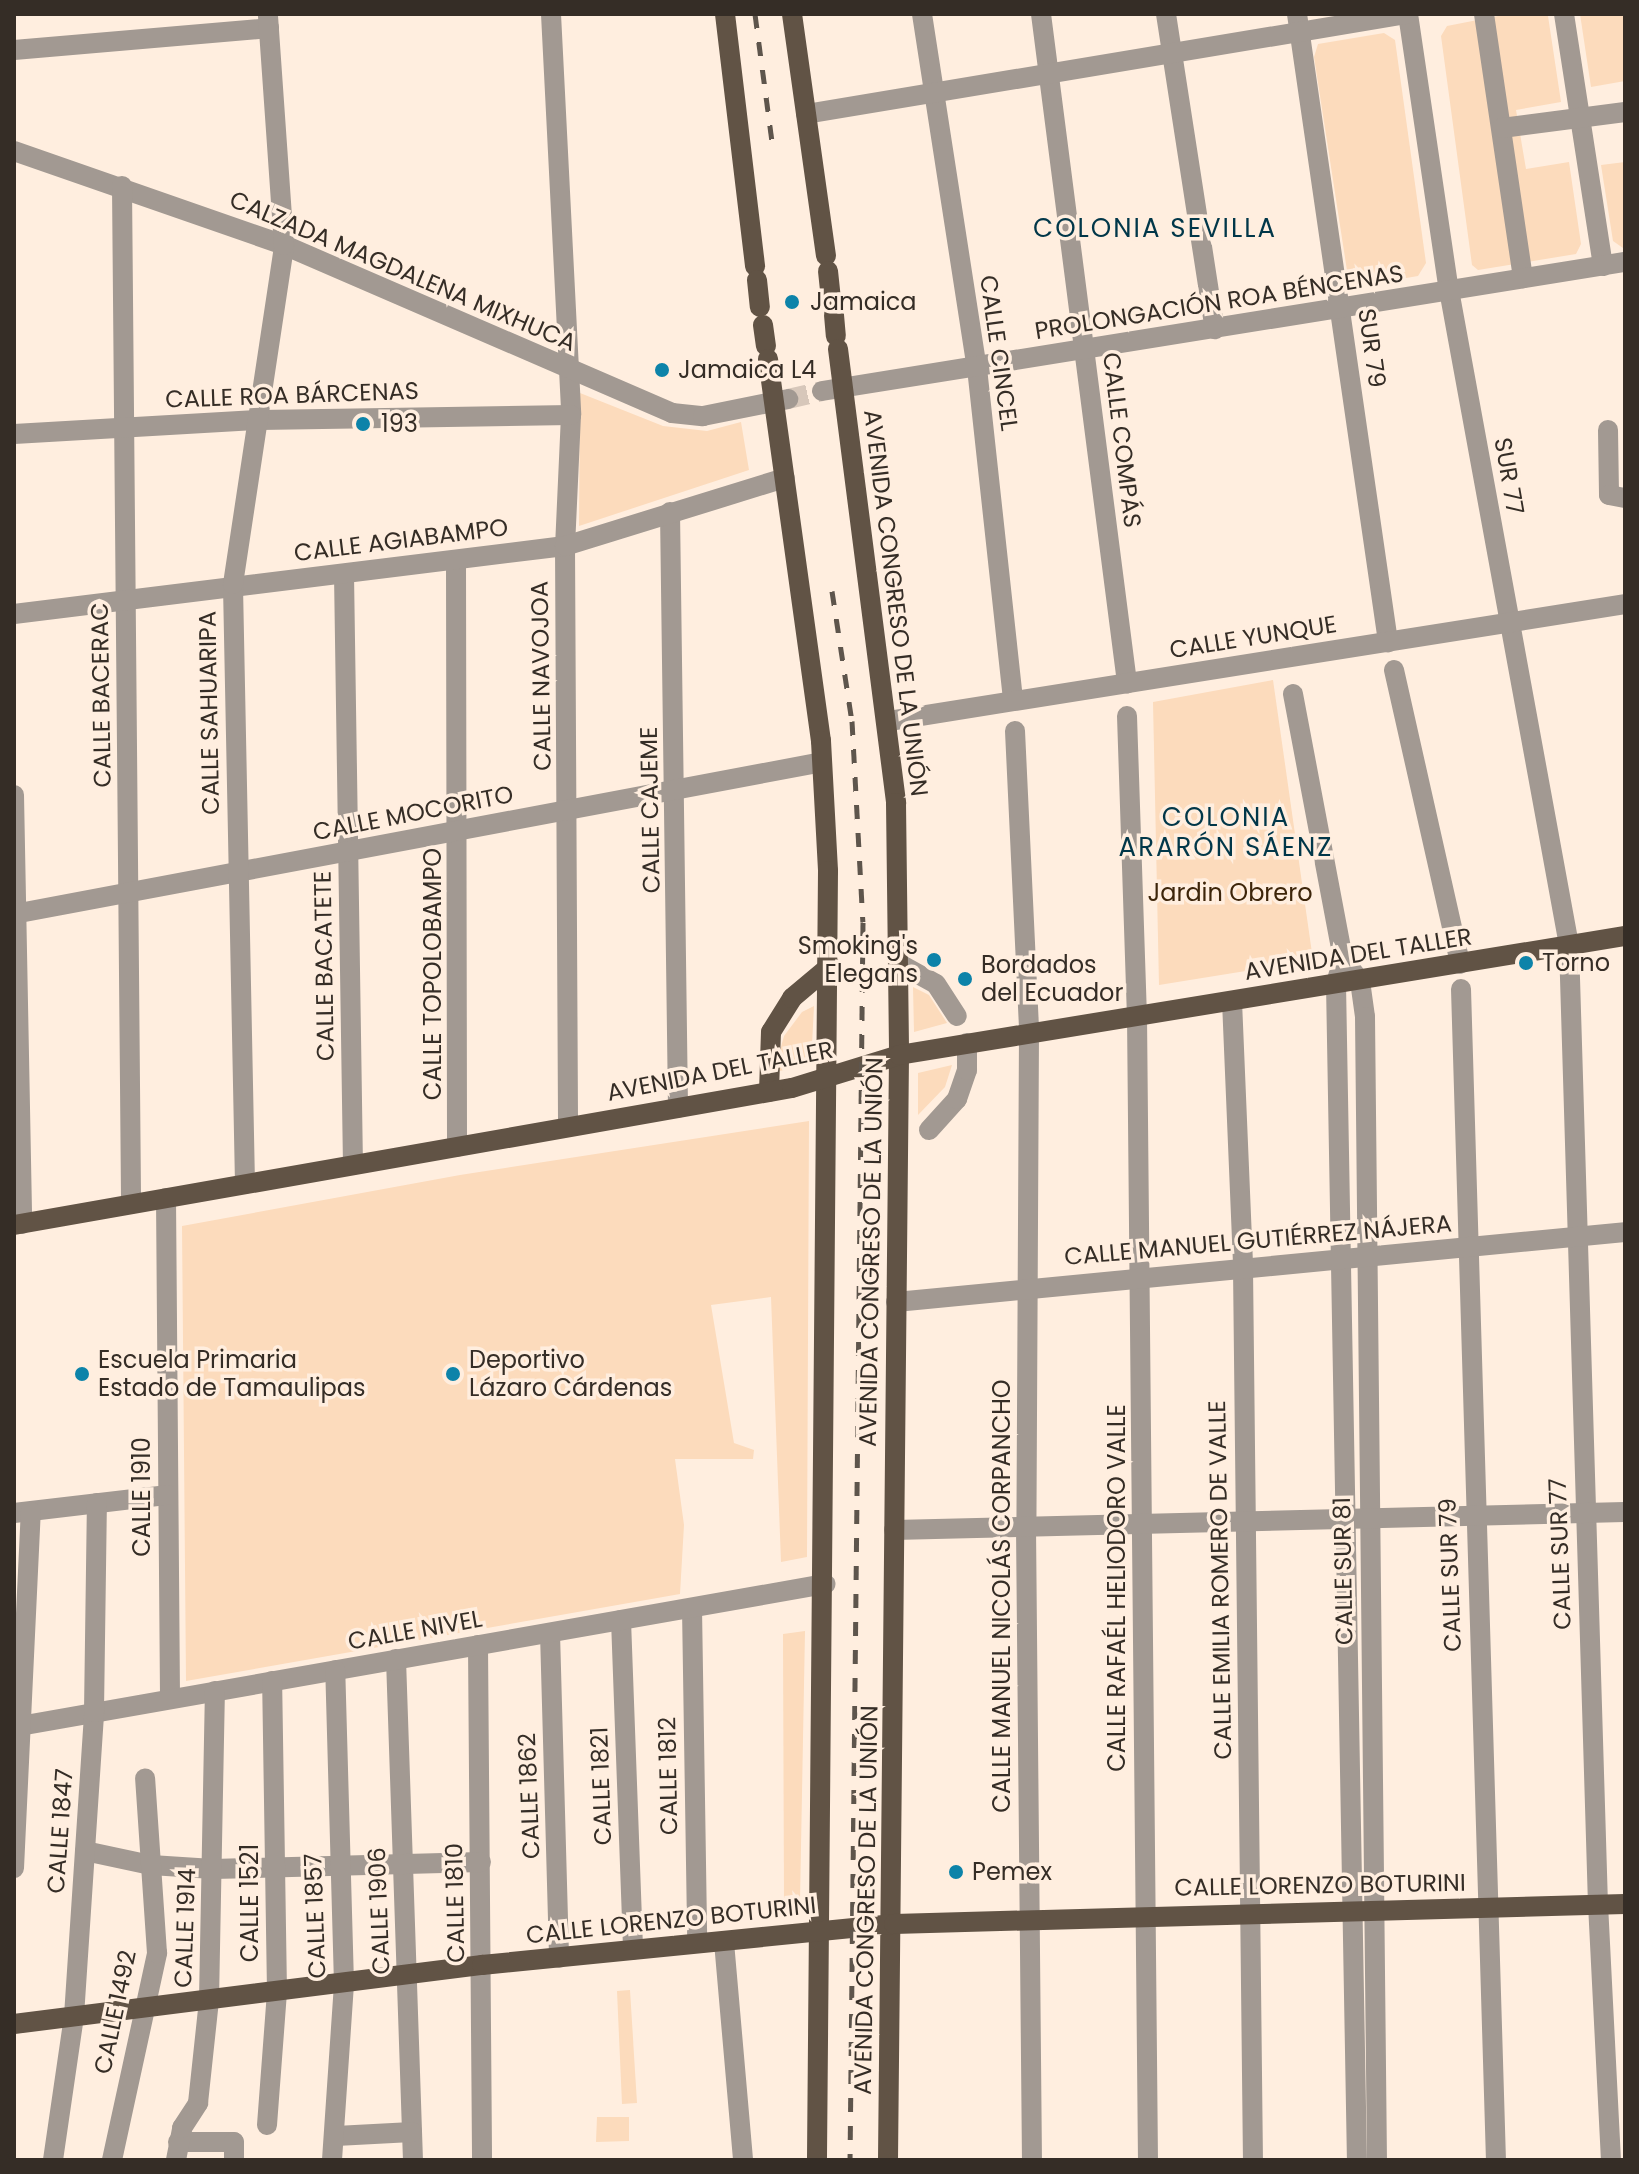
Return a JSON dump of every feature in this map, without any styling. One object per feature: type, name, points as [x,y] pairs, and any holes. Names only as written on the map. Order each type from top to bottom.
[{"type":"main road","name":"AVENIDA CONGRESO DE LA UNIÓN","points":[[725,14],[767,353],[781,401],[785,478],[822,762],[830,966],[817,2160]]},
{"type":"main road","name":"AVENIDA CONGRESO DE LA UNIÓN","points":[[792,14],[889,721],[899,1055],[894,1924],[888,2160]]},
{"type":"main road","name":"AVENIDA DEL TALLER","points":[[18,1224],[769,1092],[829,1078],[899,1055],[1625,936]]},
{"type":"main road","points":[[769,1092],[771,1032],[792,998],[830,966]]},
{"type":"main road","name":"CALLE LORENZO BOTURINI","points":[[14,2024],[482,1965],[894,1924],[1625,1904]]},
{"type":"street","name":"CALLE NAVOJOA","points":[[551,14],[571,415],[565,546],[569,810],[568,1127]]},
{"type":"street","name":"CALLE CINCEL","points":[[922,14],[977,368],[1013,701]]},
{"type":"street","name":"CALLE COMPÁS","points":[[1041,14],[1127,683]]},
{"type":"street","points":[[1166,14],[1215,329]]},
{"type":"street","points":[[806,114],[1171,53],[1298,23],[1408,14]]},
{"type":"street","name":"SUR 77","points":[[1408,14],[1449,290],[1569,945]]},
{"type":"street","points":[[1484,14],[1523,278]]},
{"type":"street","points":[[1564,14],[1603,266]]},
{"type":"street","points":[[14,50],[268,21]]},
{"type":"street","name":"CALLE SAHUARIPA","points":[[245,1184],[233,584],[284,245],[268,21]]},
{"type":"street","name":"SUR 79","points":[[1298,23],[1388,642]]},
{"type":"street","points":[[1502,128],[1625,112]]},
{"type":"street","name":"CALZADA MAGDALENA MIXHUCA","points":[[14,151],[122,186],[284,245],[672,413],[703,416],[781,401]]},
{"type":"street","name":"CALLE BACERAC","points":[[122,186],[131,1204]]},
{"type":"street","name":"PROLONGACIÓN ROA BÉNCENAS","points":[[822,391],[1625,262]]},
{"type":"street","name":"CALLE ROA BÁRCENAS","points":[[14,434],[260,420],[571,415]]},
{"type":"street","points":[[1608,430],[1609,495],[1625,498]]},
{"type":"street","name":"CALLE AGIABAMPO","points":[[14,614],[233,584],[344,574],[565,546],[785,478]]},
{"type":"street","name":"CALLE CAJEME","points":[[670,512],[678,1108]]},
{"type":"street","name":"CALLE TOPOLOBAMPO","points":[[456,561],[460,830],[457,1147]]},
{"type":"street","name":"CALLE BACATETE","points":[[344,574],[353,1165]]},
{"type":"street","name":"CALLE YUNQUE","points":[[889,721],[1625,604]]},
{"type":"street","points":[[1394,670],[1460,964]]},
{"type":"street","points":[[1293,694],[1343,959],[1360,981]]},
{"type":"street","points":[[1127,716],[1137,1016]]},
{"type":"street","points":[[1015,731],[1029,1032]]},
{"type":"street","name":"CALLE MOCORITO","points":[[17,914],[822,762]]},
{"type":"street","points":[[14,795],[18,1224]]},
{"type":"street","name":"CALLE SUR 77","points":[[1569,945],[1598,1904],[1611,2160]]},
{"type":"street","name":"CALLE SUR 81","points":[[1343,959],[1336,984],[1357,2160]]},
{"type":"street","points":[[898,963],[936,984],[957,1016]]},
{"type":"street","name":"CALLE SUR 81","points":[[1360,981],[1377,2160]]},
{"type":"street","name":"CALLE SUR 79","points":[[1461,989],[1471,1248],[1474,1517],[1496,2160]]},
{"type":"street","name":"CALLE EMILIA ROMERO DE VALLE","points":[[1232,1001],[1243,1268],[1253,2160]]},
{"type":"street","name":"CALLE RAFAÉL HELIODORO VALLE","points":[[1137,1016],[1148,2160]]},
{"type":"street","name":"CALLE MANUEL NICOLÁS CORPANCHO","points":[[1029,1032],[1026,1527],[1032,2160]]},
{"type":"street","points":[[929,1130],[957,1099],[967,1070],[967,1043]]},
{"type":"street","name":"CALLE 1910","points":[[166,1198],[170,1699]]},
{"type":"street","name":"CALLE MANUEL GUTIÉRREZ NÁJERA","points":[[896,1302],[1027,1286],[1365,1259],[1625,1232]]},
{"type":"street","points":[[14,1868],[22,1512],[168,1495]]},
{"type":"street","name":"CALLE 1847","points":[[53,2160],[74,2016],[94,1712],[97,1503]]},
{"type":"street","points":[[894,1530],[1625,1512]]},
{"type":"street","name":"CALLE NIVEL","points":[[18,1726],[825,1584]]},
{"type":"street","name":"CALLE 1812","points":[[692,1608],[697,1943]]},
{"type":"street","name":"CALLE 1821","points":[[621,1620],[633,1950]]},
{"type":"street","name":"CALLE 1862","points":[[550,1633],[559,1958]]},
{"type":"street","name":"CALLE 1810","points":[[478,1645],[482,2160]]},
{"type":"street","name":"CALLE 1906","points":[[396,1659],[413,2160]]},
{"type":"street","name":"CALLE 1857","points":[[332,2160],[344,1984],[335,1670]]},
{"type":"street","name":"CALLE 1521","points":[[267,2125],[277,1992],[272,1681]]},
{"type":"street","name":"CALLE 1914","points":[[177,2151],[198,2103],[209,2000],[215,1691]]},
{"type":"street","name":"CALLE 1492","points":[[112,2160],[157,1953],[145,1778]]},
{"type":"street","points":[[85,1851],[151,1865],[213,1869],[481,1862]]},
{"type":"street","points":[[724,1942],[743,2160]]},
{"type":"street","points":[[336,2136],[412,2132]]},
{"type":"street","points":[[177,2151],[234,2151]]},
{"type":"green space","points":[[1508,14],[1548,16],[1561,102],[1516,110],[1526,169],[1569,162],[1581,244],[1576,254],[1478,270],[1472,265],[1441,36],[1447,26]]},
{"type":"green space","points":[[1580,14],[1625,14],[1625,81],[1591,87]]},
{"type":"green space","points":[[1384,33],[1395,40],[1426,263],[1418,276],[1359,286],[1348,277],[1314,57],[1318,44]]},
{"type":"green space","points":[[1625,162],[1623,248],[1613,241],[1601,165]]},
{"type":"green space","points":[[580,393],[663,426],[707,431],[741,422],[749,470],[579,526]]},
{"type":"green space","name":"Jardin Obrero","points":[[1273,680],[1313,960],[1159,985],[1153,702]]},
{"type":"green space","points":[[913,987],[929,995],[947,1023],[914,1032]]},
{"type":"green space","points":[[814,1006],[811,1065],[774,1072],[784,1036],[802,1012]]},
{"type":"green space","points":[[952,1065],[945,1087],[918,1115],[918,1073]]},
{"type":"green space","name":"Deportivo Lázaro Cárdenas","points":[[809,1121],[807,1557],[781,1562],[771,1297],[711,1305],[734,1443],[754,1450],[753,1459],[675,1459],[684,1525],[680,1594],[186,1681],[182,1226],[460,1175]]},
{"type":"green space","points":[[805,1631],[800,1901],[784,1905],[783,1634]]},
{"type":"green space","points":[[630,1990],[637,2103],[622,2104],[617,1991]]},
{"type":"green space","points":[[597,2117],[629,2117],[629,2141],[596,2142]]},
{"type":"tunnel","points":[[788,399],[822,391]]},
{"type":"railway","points":[[755,14],[772,141]]},
{"type":"railway","points":[[832,591],[852,721],[863,922],[850,2160]]},
{"type":"place","name":"Jamaica","points":[[792,302]]},
{"type":"place","name":"Jamaica L4","points":[[662,370]]},
{"type":"place","name":"193","points":[[363,424]]},
{"type":"place","name":"Smoking's Elegans","points":[[934,960]]},
{"type":"place","name":"Torno","points":[[1526,963]]},
{"type":"place","name":"Bordados del Ecuador","points":[[965,979]]},
{"type":"place","name":"Escuela Primaria Estado de Tamaulipas","points":[[82,1374]]},
{"type":"place","name":"Deportivo Lázaro Cárdenas","points":[[453,1374]]},
{"type":"place","name":"Pemex","points":[[956,1872]]},
{"type":"district","name":"COLONIA SEVILLA","points":[[1155,229]]},
{"type":"district","name":"COLONIA ARARÓN SÁENZ","points":[[1226,833]]}]
